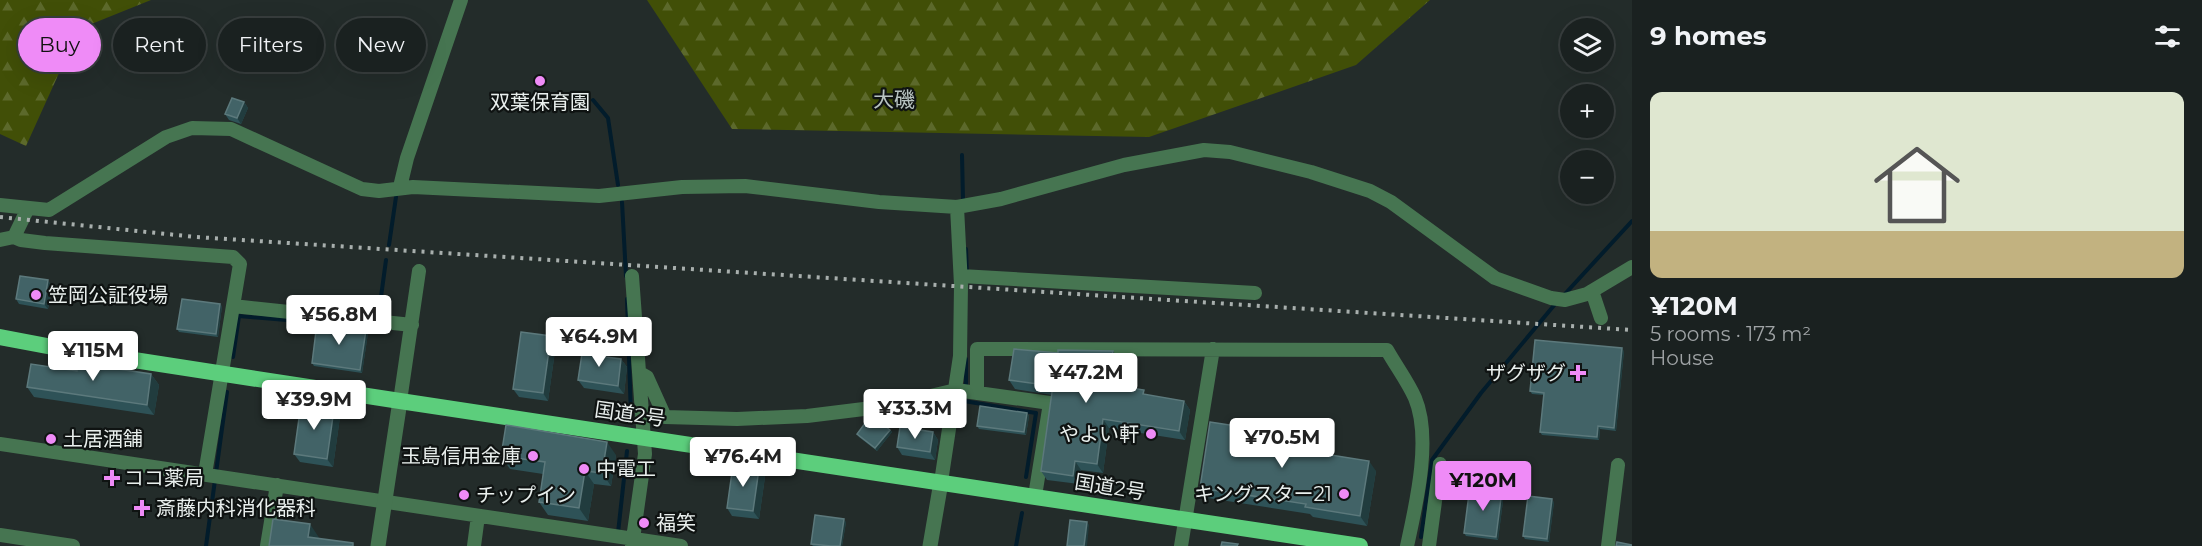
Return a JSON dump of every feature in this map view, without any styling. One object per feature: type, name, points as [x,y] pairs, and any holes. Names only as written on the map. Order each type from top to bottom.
[{"type":"highway","name":"国道2号","points":[[0,336],[63,349],[221,374],[1360,546]]},
{"type":"street","points":[[400,187],[407,158],[461,0]]},
{"type":"street","points":[[0,205],[49,210],[166,137],[192,128],[211,127],[231,129],[362,189],[379,191],[400,187],[599,196],[682,187],[745,186],[879,202],[957,207],[1169,156],[1204,150],[1230,152],[1311,172],[1370,191],[1391,202],[1495,278],[1561,300],[1592,291],[1632,267]]},
{"type":"street","points":[[957,207],[965,276],[960,356],[966,390]]},
{"type":"street","points":[[28,208],[7,238],[233,257],[240,264],[221,374],[213,475]]},
{"type":"street","points":[[378,546],[419,272]]},
{"type":"street","points":[[630,541],[645,454],[632,276]]},
{"type":"street","points":[[965,276],[1255,293]]},
{"type":"street","points":[[1592,291],[1601,318]]},
{"type":"street","points":[[233,306],[412,325]]},
{"type":"street","points":[[930,546],[941,482],[977,349],[1213,349],[1387,350],[1416,399],[1422,431],[1421,467],[1407,546]]},
{"type":"street","points":[[1181,546],[1213,349]]},
{"type":"street","points":[[640,373],[646,377],[665,417],[737,419],[807,416],[888,406],[966,390],[1050,403],[1035,496]]},
{"type":"street","points":[[0,444],[384,500],[611,536],[630,541],[681,546]]},
{"type":"street","points":[[1429,546],[1440,464]]},
{"type":"street","points":[[1608,546],[1618,465]]},
{"type":"street","points":[[267,546],[277,485]]},
{"type":"street","points":[[474,546],[478,516]]},
{"type":"street","points":[[0,535],[73,546]]},
{"type":"green space","points":[[0,0],[151,0],[101,20],[101,18],[18,18],[18,72],[60,72],[26,146],[0,134]]},
{"type":"green space","points":[[647,0],[1430,0],[1356,65],[1149,137],[732,129]]},
{"type":"building","points":[[232,98],[244,102],[237,118],[225,114]]},
{"type":"building","name":"笠岡公証役場","points":[[20,276],[48,280],[44,304],[16,299]]},
{"type":"building","points":[[182,299],[220,304],[216,334],[177,329]]},
{"type":"building","points":[[317,323],[366,330],[360,370],[312,363]]},
{"type":"building","points":[[521,332],[551,336],[543,393],[513,389]]},
{"type":"building","name":"ザグザグ","points":[[1535,340],[1622,348],[1614,428],[1598,426],[1597,437],[1540,432],[1544,393],[1530,391]]},
{"type":"building","points":[[583,347],[606,351],[606,357],[621,359],[618,386],[578,380]]},
{"type":"building","points":[[1014,349],[1058,353],[1058,350],[1113,351],[1108,384],[1144,390],[1143,394],[1184,401],[1179,431],[1103,419],[1097,464],[1075,461],[1073,476],[1041,471],[1052,392],[1045,385],[1009,380]]},
{"type":"building","points":[[78,363],[151,374],[147,405],[27,387],[31,364],[77,371]]},
{"type":"building","points":[[301,404],[334,409],[327,459],[294,454]]},
{"type":"building","points":[[980,406],[1027,413],[1024,432],[977,426]]},
{"type":"building","points":[[871,415],[890,430],[875,448],[857,434]]},
{"type":"building","points":[[1210,422],[1314,438],[1312,452],[1369,461],[1360,516],[1305,507],[1306,504],[1200,488]]},
{"type":"building","points":[[506,425],[607,442],[602,473],[585,471],[579,508],[539,502],[545,462],[501,456]]},
{"type":"building","points":[[900,427],[933,432],[930,452],[897,447]]},
{"type":"building","points":[[733,465],[759,469],[753,511],[727,508]]},
{"type":"building","points":[[1470,486],[1502,490],[1496,537],[1464,533]]},
{"type":"building","points":[[1528,496],[1552,499],[1547,539],[1523,536]]},
{"type":"building","points":[[815,515],[844,519],[840,546],[811,544]]},
{"type":"building","points":[[273,519],[310,524],[308,537],[353,543],[353,546],[269,546]]},
{"type":"building","points":[[1070,520],[1087,522],[1084,546],[1067,546]]},
{"type":"building","points":[[1222,542],[1238,544],[1237,546],[1221,546]]},
{"type":"building","points":[[1617,542],[1632,545],[1632,546],[1616,546]]},
{"type":"waterway","points":[[593,100],[608,118],[618,185]]},
{"type":"waterway","points":[[962,155],[963,200]]},
{"type":"waterway","points":[[389,245],[396,197]]},
{"type":"waterway","points":[[622,202],[626,276]]},
{"type":"waterway","points":[[1564,295],[1632,221]]},
{"type":"waterway","points":[[966,249],[967,275]]},
{"type":"waterway","points":[[378,319],[386,260]]},
{"type":"waterway","points":[[627,299],[631,416]]},
{"type":"waterway","points":[[1421,537],[1432,460],[1481,393],[1556,303]]},
{"type":"waterway","points":[[233,357],[239,316],[369,327]]},
{"type":"waterway","points":[[966,359],[966,387]]},
{"type":"waterway","points":[[206,546],[227,392]]},
{"type":"waterway","points":[[965,395],[964,401],[1036,413],[1026,477]]},
{"type":"waterway","points":[[618,533],[627,451]]},
{"type":"waterway","points":[[1016,546],[1022,513]]},
{"type":"railway","points":[[0,217],[196,237],[1632,330]]},
{"type":"place","name":"双葉保育園","points":[[540,81]]},
{"type":"place","name":"笠岡公証役場","points":[[36,295]]},
{"type":"place","name":"ザグザグ","points":[[1578,373]]},
{"type":"place","name":"やよい軒","points":[[1151,434]]},
{"type":"place","name":"土居酒舗","points":[[51,439]]},
{"type":"place","name":"玉島信用金庫","points":[[533,456]]},
{"type":"place","name":"中電工","points":[[584,469]]},
{"type":"place","name":"ココ薬局","points":[[112,478]]},
{"type":"place","name":"キングスター21","points":[[1344,494]]},
{"type":"place","name":"チップイン","points":[[464,495]]},
{"type":"place","name":"斎藤内科消化器科","points":[[142,508]]},
{"type":"place","name":"福笑","points":[[644,523]]},
{"type":"district","name":"大磯","points":[[894,100]]}]
